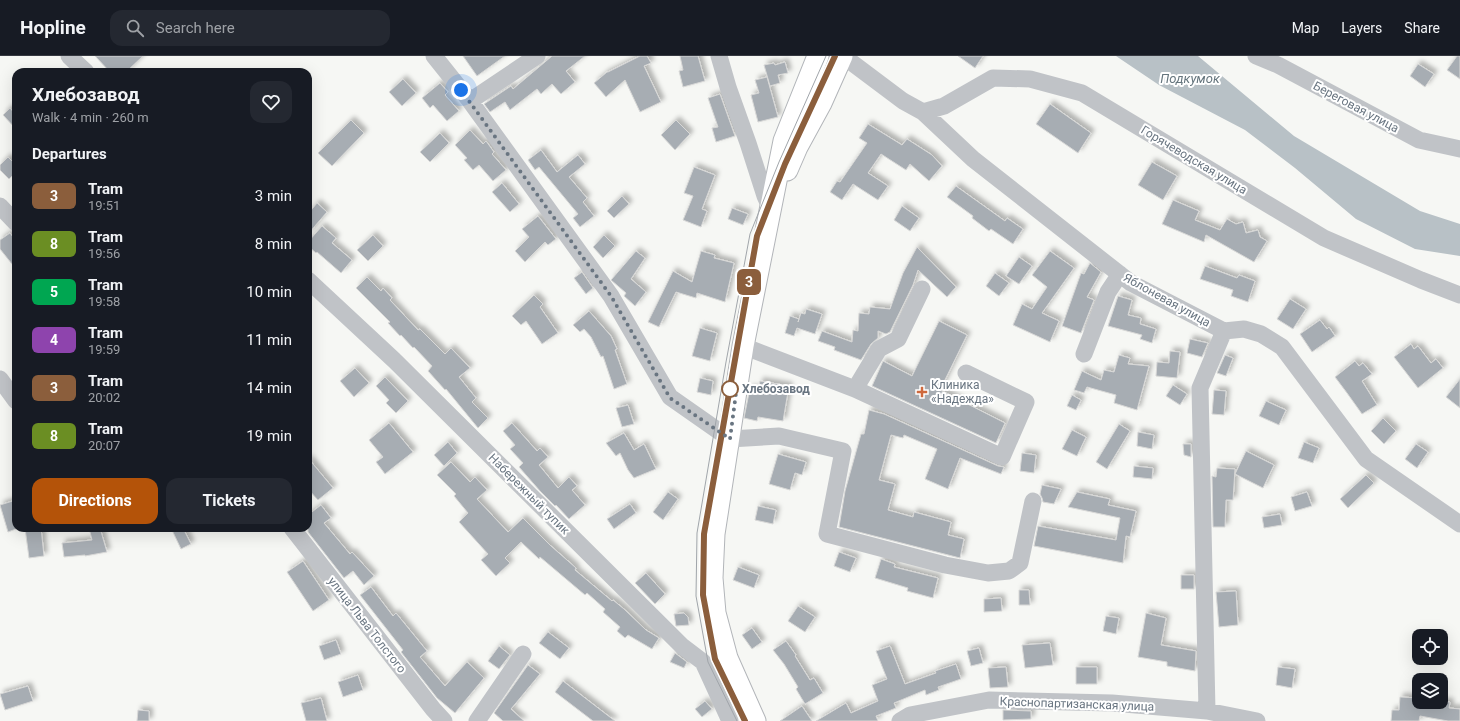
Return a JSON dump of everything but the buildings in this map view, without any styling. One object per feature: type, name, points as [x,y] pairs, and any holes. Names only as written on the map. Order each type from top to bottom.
[{"type":"main road","points":[[755,721],[727,658],[715,613],[712,578],[714,534],[730,439],[743,346],[784,141],[818,56]]},
{"type":"main road","points":[[770,207],[797,147],[821,103],[842,56]]},
{"type":"street","points":[[69,56],[82,68]]},
{"type":"street","points":[[434,56],[470,101],[611,296],[670,398],[730,439],[779,436],[843,451],[828,534],[945,565],[988,573],[1009,571],[1020,564],[1033,501]]},
{"type":"street","points":[[470,101],[537,56]]},
{"type":"street","points":[[719,56],[728,87],[770,207]]},
{"type":"street","name":"Яблоневая улица","points":[[842,56],[902,101],[923,112],[973,159],[1131,283],[1224,331],[1244,329],[1261,334],[1282,347],[1366,459],[1460,524]]},
{"type":"street","name":"Береговая улица","points":[[1256,56],[1278,65],[1419,140],[1460,149]]},
{"type":"street","name":"Горячеводская улица","points":[[923,112],[944,106],[993,78],[1030,80],[1082,93],[1324,238],[1421,280],[1460,294]]},
{"type":"street","points":[[0,206],[12,219]]},
{"type":"street","points":[[1084,354],[1108,292],[1120,274]]},
{"type":"street","name":"Набережный тупик","points":[[312,284],[394,360],[682,646],[703,662],[730,721]]},
{"type":"street","points":[[855,389],[879,349],[898,339],[922,289]]},
{"type":"street","points":[[1207,711],[1200,388],[1224,331]]},
{"type":"street","points":[[743,346],[855,389],[1002,457],[1026,402],[966,373]]},
{"type":"street","points":[[0,379],[12,396]]},
{"type":"street","name":"улица Льва Толстого","points":[[295,532],[428,703],[444,721]]},
{"type":"street","points":[[477,721],[523,654]]},
{"type":"street","name":"Краснопартизанская улица","points":[[900,721],[910,715],[989,700],[1112,703],[1207,711],[1257,721]]},
{"type":"water","name":"Подкумок","points":[[1116,56],[1198,56],[1294,136],[1420,211],[1460,224],[1460,256],[1415,249],[1356,219],[1295,168],[1245,130],[1159,85]]},
{"type":"tram line","points":[[737,721],[708,662],[696,596],[697,533],[726,362],[750,234],[779,162],[826,56]]},
{"type":"tram line","points":[[745,721],[715,659],[703,595],[704,534],[757,236],[785,164],[835,56]]},
{"type":"tram line","name":"3","points":[[745,721],[715,659],[703,595],[704,534],[757,236],[785,164],[835,56]]},
{"type":"place","name":"Хлебозавод","points":[[730,389]]},
{"type":"place","name":"Клиника «Надежда»","points":[[922,392]]},
{"type":"route","points":[[461,90],[611,296],[670,398],[730,439],[736,393],[730,389]]}]
